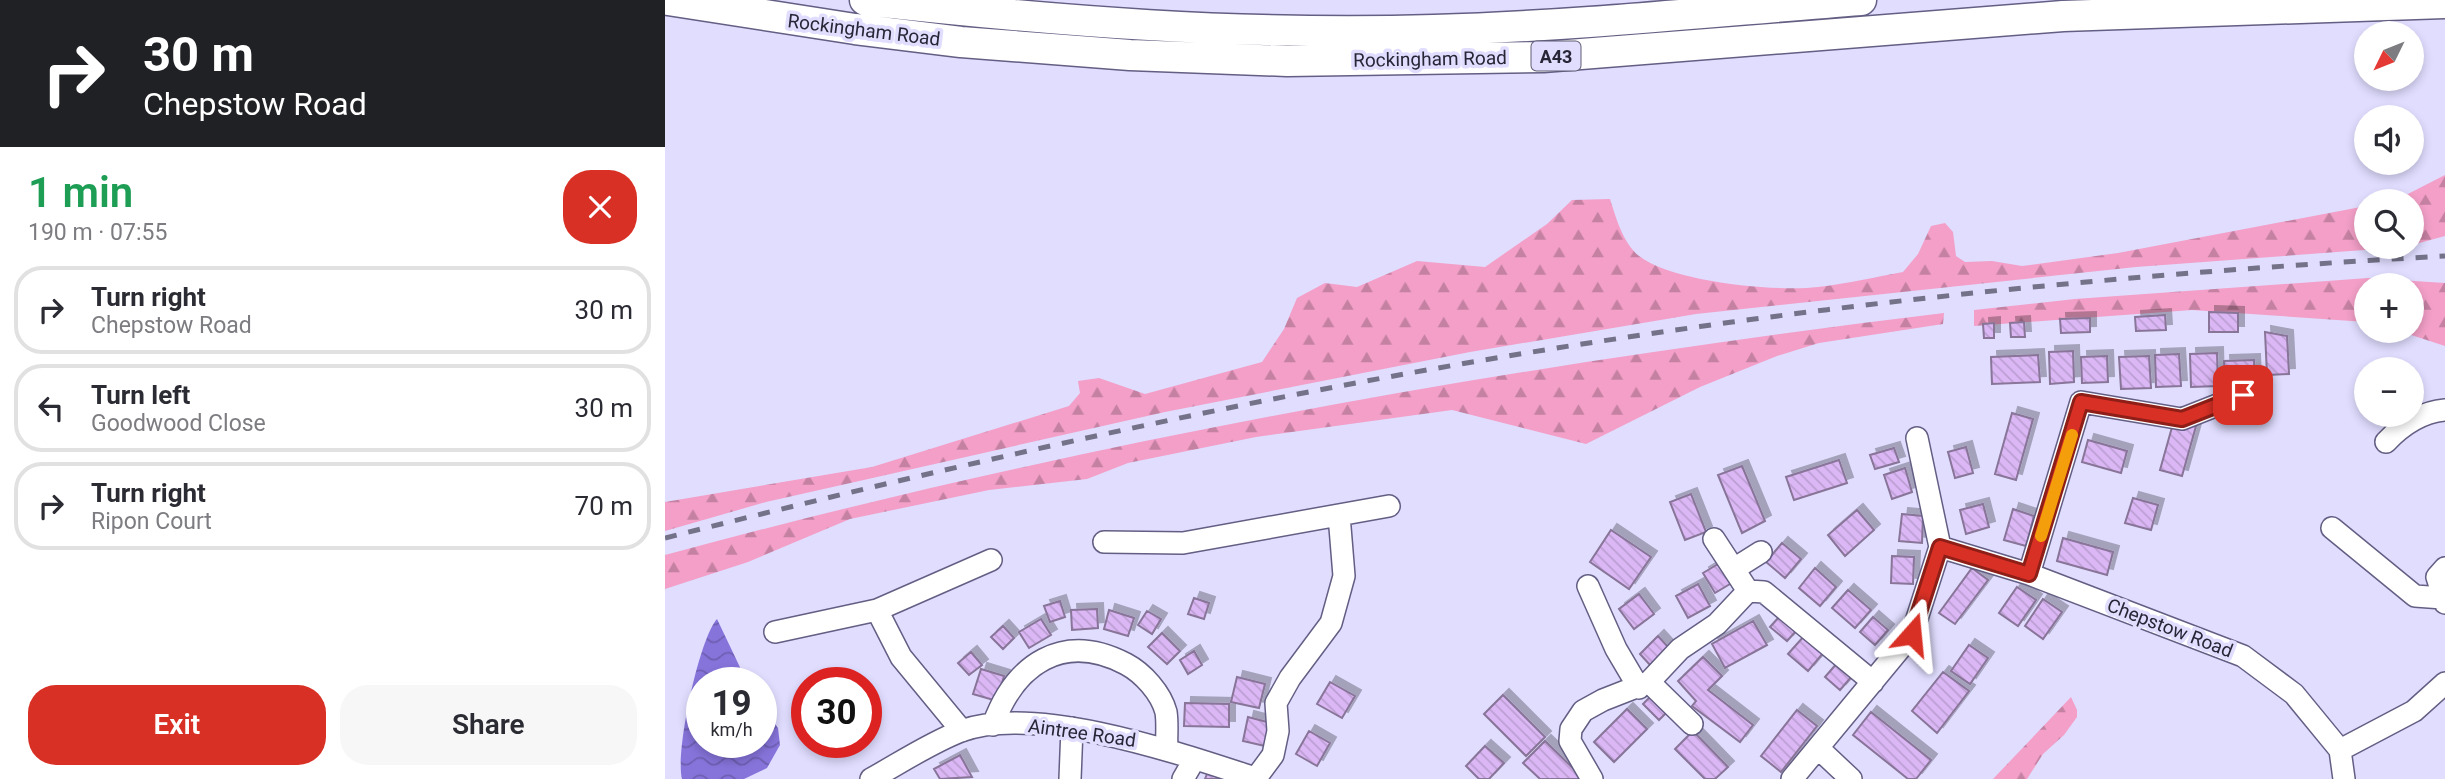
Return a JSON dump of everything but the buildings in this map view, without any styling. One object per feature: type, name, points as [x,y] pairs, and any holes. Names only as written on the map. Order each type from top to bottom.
[{"type":"highway","name":"Rockingham Road","points":[[668,0],[961,42],[1118,54],[1287,61],[1542,57],[2063,16],[2445,3]]},
{"type":"highway","name":"Rockingham Road","points":[[865,0],[1045,18],[1291,30],[1545,26],[1861,0]]},
{"type":"street","points":[[2029,574],[2081,402],[2182,419],[2243,395]]},
{"type":"street","points":[[2386,442],[2399,429],[2431,411],[2445,410]]},
{"type":"street","points":[[1792,779],[1912,634],[1940,547],[1917,439]]},
{"type":"street","points":[[1104,542],[1183,543],[1389,506]]},
{"type":"street","points":[[1257,779],[1273,755],[1278,732],[1276,703],[1290,678],[1331,623],[1344,576],[1339,515]]},
{"type":"street","points":[[2332,528],[2415,596],[2444,601],[2437,578],[2445,568]]},
{"type":"street","points":[[1714,539],[1748,591]]},
{"type":"street","name":"Chepstow Road","points":[[1940,547],[2029,574],[2243,656],[2294,694],[2340,750]]},
{"type":"street","points":[[1734,569],[1761,552]]},
{"type":"street","points":[[775,632],[877,610],[991,560]]},
{"type":"street","points":[[1588,586],[1616,649],[1644,685],[1692,724]]},
{"type":"street","points":[[1748,591],[1765,592],[1873,682]]},
{"type":"street","points":[[1592,779],[1575,754],[1570,741],[1571,729],[1588,706],[1644,685],[1680,649],[1717,624],[1748,591]]},
{"type":"street","points":[[877,610],[901,657],[962,731]]},
{"type":"street","points":[[993,726],[1006,693],[1031,668],[1055,654],[1090,652],[1114,657],[1147,679],[1166,712],[1167,750]]},
{"type":"street","points":[[2344,779],[2340,750],[2414,711],[2445,683]]},
{"type":"street","name":"Aintree Road","points":[[871,779],[962,731],[993,726],[1072,729],[1146,742],[1257,779]]},
{"type":"street","points":[[1070,779],[1072,729]]},
{"type":"street","points":[[1818,748],[1851,779]]},
{"type":"street","points":[[1183,779],[1194,760]]},
{"type":"green space","points":[[2445,175],[2445,236],[2424,242],[2424,189],[2418,189]]},
{"type":"green space","points":[[1610,199],[1621,230],[1633,251],[1654,265],[1699,279],[1777,288],[1829,286],[1903,272],[1918,254],[1931,226],[1945,223],[1953,232],[1956,256],[1965,262],[1992,261],[2022,266],[2118,253],[2354,208],[2354,251],[2136,267],[1696,314],[1470,352],[1165,412],[766,502],[665,531],[665,502],[872,467],[1069,406],[1080,393],[1078,381],[1099,378],[1145,394],[1262,362],[1284,329],[1297,298],[1325,283],[1357,287],[1417,261],[1485,267],[1547,224],[1572,200]]},
{"type":"green space","points":[[2354,279],[2354,321],[2192,310],[1974,326],[1974,310],[2075,299]]},
{"type":"green space","points":[[2424,282],[2445,283],[2445,346],[2424,339]]},
{"type":"green space","points":[[1944,313],[1943,324],[1819,343],[1777,356],[1700,387],[1586,444],[1452,410],[1256,437],[1128,463],[1087,479],[989,490],[850,519],[748,562],[665,589],[665,555],[981,476],[1141,442],[1461,382],[1621,357]]},
{"type":"green space","points":[[2071,697],[2077,717],[2064,735],[2043,754],[2027,779],[1993,779]]},
{"type":"water","points":[[717,619],[740,667],[697,667]]},
{"type":"water","points":[[686,717],[686,758],[773,758],[767,768],[744,779],[682,779]]},
{"type":"water","points":[[777,727],[778,728],[780,745],[777,750]]},
{"type":"railway","points":[[665,538],[907,479],[1151,424],[1519,354],[1742,321],[1942,296],[2243,269],[2445,256]]},
{"type":"slow traffic","points":[[2041,536],[2072,435]]},
{"type":"route","points":[[1912,634],[1940,547],[2029,574],[2081,402],[2182,419],[2243,395]]}]
